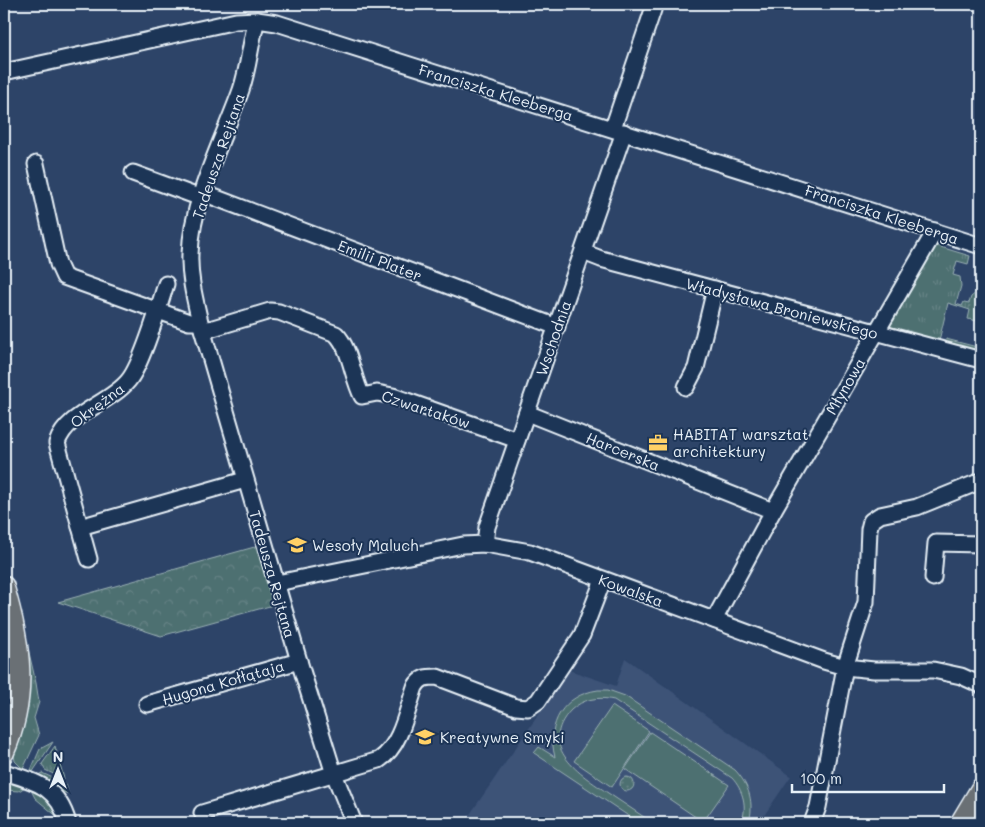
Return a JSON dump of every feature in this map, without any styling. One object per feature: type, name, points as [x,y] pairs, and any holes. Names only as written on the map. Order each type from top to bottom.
[{"type":"main road","points":[[4,586],[18,637],[20,670],[17,708],[5,751]]},
{"type":"main road","points":[[4,656],[13,660],[20,670]]},
{"type":"main road","points":[[960,823],[981,788]]},
{"type":"street","name":"Wschodnia","points":[[485,544],[487,527],[583,252],[655,4]]},
{"type":"street","name":"Franciszka Kleeberga","points":[[4,72],[216,24],[257,20],[287,26],[981,246]]},
{"type":"street","name":"Tadeusza Rejtana","points":[[257,20],[250,44],[246,72],[202,195],[190,253],[192,284],[202,327],[245,480],[277,582],[298,660],[334,774],[354,823]]},
{"type":"street","points":[[36,164],[58,264],[64,277],[202,327]]},
{"type":"street","name":"Emilii Plater","points":[[133,173],[202,195],[557,327]]},
{"type":"street","name":"Młynowa","points":[[714,620],[774,510],[935,231]]},
{"type":"street","name":"Władysława Broniewskiego","points":[[583,252],[602,259],[875,334],[981,360]]},
{"type":"street","name":"Okrężna","points":[[89,559],[59,456],[57,443],[60,434],[65,428],[129,380],[166,284]]},
{"type":"street","points":[[686,387],[696,368],[715,289]]},
{"type":"street","name":"Czwartaków","points":[[202,327],[270,311],[279,312],[336,334],[342,341],[355,382],[362,396],[377,392],[394,396],[517,440]]},
{"type":"street","name":"Harcerska","points":[[527,413],[774,510]]},
{"type":"street","points":[[80,527],[245,480]]},
{"type":"street","points":[[812,823],[818,807],[845,667],[866,602],[869,529],[871,521],[880,515],[917,507],[981,481]]},
{"type":"street","points":[[933,578],[936,543],[981,544]]},
{"type":"street","name":"Kowalska","points":[[277,582],[432,550],[485,544],[530,552],[824,661],[845,667],[874,670],[933,670],[961,676],[981,685]]},
{"type":"street","points":[[202,813],[379,760],[389,754],[419,680],[426,677],[437,677],[516,706],[528,708],[538,701],[582,635],[603,580]]},
{"type":"street","name":"Hugona Kołłątaja","points":[[147,704],[298,660]]},
{"type":"street","points":[[5,751],[24,778]]},
{"type":"street","points":[[4,772],[24,778],[50,790],[60,800],[68,823]]},
{"type":"shaded area","points":[[625,658],[791,776],[759,823],[464,823],[569,670],[616,686]]},
{"type":"green space","points":[[934,245],[970,256],[968,264],[957,261],[953,275],[960,277],[961,286],[956,304],[962,306],[964,302],[969,303],[971,297],[977,292],[981,293],[981,325],[977,324],[977,321],[968,319],[970,310],[948,303],[938,345],[892,331],[889,320]]},
{"type":"green space","points":[[981,326],[981,356],[944,346],[946,339],[977,347]]},
{"type":"green space","points":[[258,546],[277,604],[161,636],[58,602]]},
{"type":"green space","points":[[27,644],[39,702],[34,718],[39,735],[22,768],[15,761],[13,750]]},
{"type":"green space","points":[[4,664],[11,666],[13,688],[4,734]]},
{"type":"green space","points":[[598,690],[608,690],[625,696],[735,770],[744,782],[750,795],[749,823],[741,823],[744,811],[742,793],[732,778],[614,700],[591,699],[571,710],[561,723],[558,736],[560,748],[566,759],[586,778],[653,823],[639,823],[534,753],[539,747],[555,757],[553,733],[560,713],[575,698]]},
{"type":"green space","points":[[612,706],[649,731],[612,787],[574,761]]},
{"type":"green space","points":[[650,732],[729,785],[703,822],[625,769]]},
{"type":"green space","points":[[53,742],[32,773],[31,770],[40,749]]},
{"type":"green space","points":[[55,746],[64,779],[45,770],[42,764]]},
{"type":"green space","points":[[42,773],[66,784],[68,793],[65,793],[38,775]]},
{"type":"green space","points":[[624,777],[630,777],[634,784],[630,791],[624,791],[620,787],[620,781]]},
{"type":"green space","points":[[4,782],[12,782],[25,787],[19,791],[4,790]]},
{"type":"green space","points":[[31,790],[48,801],[59,818],[35,798]]},
{"type":"place","name":"HABITAT warsztat architektury","points":[[658,443]]},
{"type":"place","name":"Wesoły Maluch","points":[[297,545]]},
{"type":"place","name":"Kreatywne Smyki","points":[[425,737]]}]
